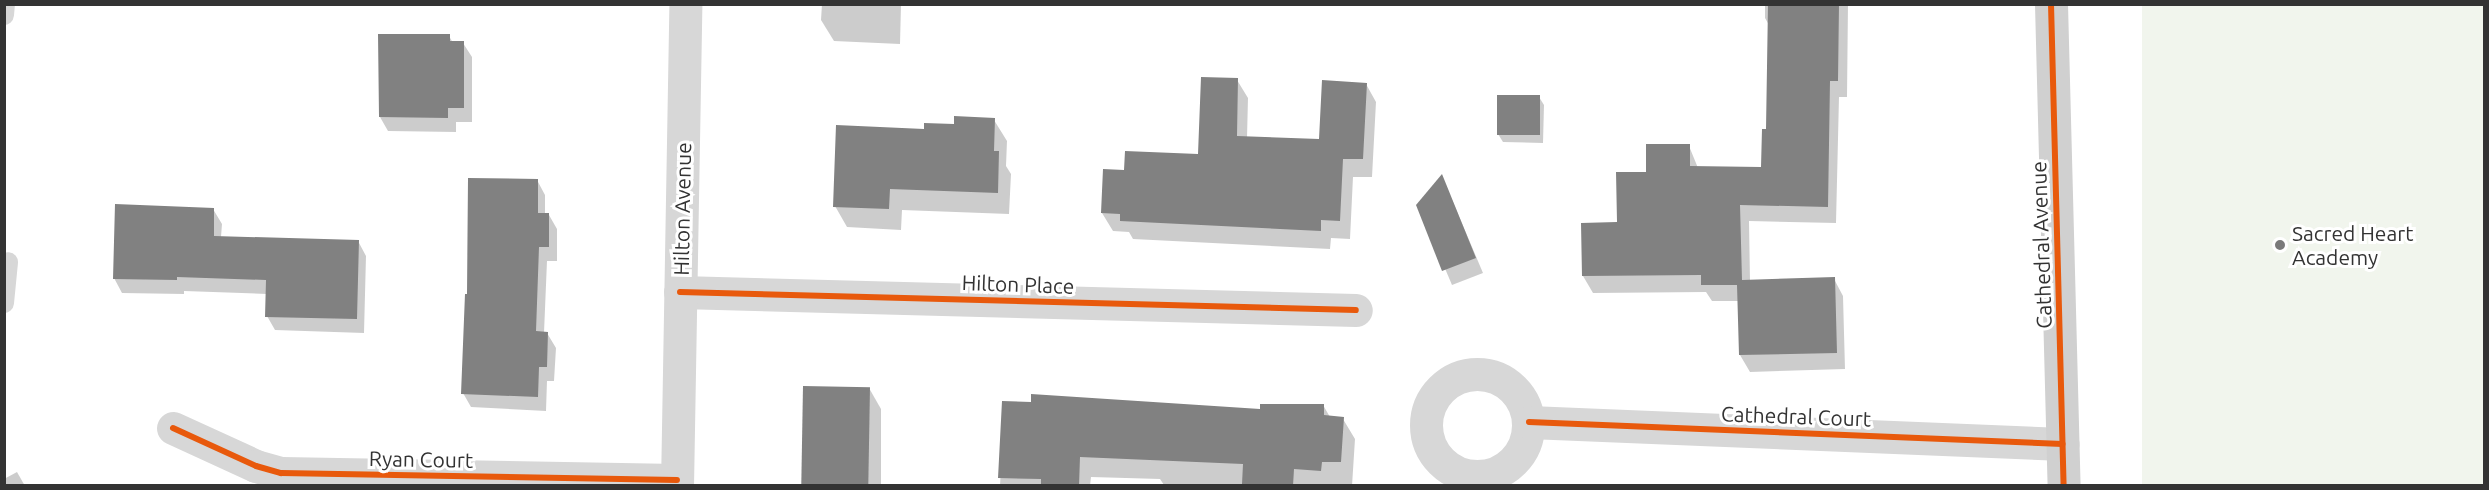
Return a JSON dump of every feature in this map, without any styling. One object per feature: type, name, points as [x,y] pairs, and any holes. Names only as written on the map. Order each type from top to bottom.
[{"type":"street","name":"Hilton Avenue","points":[[677,483],[685,4]]},
{"type":"street","name":"Cathedral Avenue","points":[[2051,4],[2064,486]]},
{"type":"street","name":"Hilton Place","points":[[680,292],[1356,310]]},
{"type":"street","name":"Cathedral Court","points":[[1528,422],[2063,444]]},
{"type":"street","name":"Ryan Court","points":[[173,428],[256,466],[281,473],[677,483]]},
{"type":"lane","points":[[4,15],[5,4]]},
{"type":"lane","points":[[4,303],[8,262]]},
{"type":"shaded area","name":"Sacred Heart Academy","points":[[2142,5],[2484,5],[2484,485],[2142,485]]},
{"type":"building","points":[[1768,4],[1839,4],[1838,81],[1830,81],[1828,207],[1740,205],[1742,280],[1835,277],[1837,353],[1739,355],[1737,285],[1701,285],[1701,275],[1582,276],[1581,223],[1617,222],[1616,172],[1646,172],[1646,144],[1690,144],[1690,166],[1761,167],[1762,129],[1766,129]]},
{"type":"building","points":[[378,34],[450,34],[450,41],[464,41],[464,108],[448,108],[448,118],[379,117]]},
{"type":"building","points":[[1201,77],[1238,78],[1237,136],[1319,139],[1322,80],[1367,83],[1363,159],[1343,159],[1340,221],[1321,220],[1321,231],[1120,221],[1120,214],[1101,213],[1103,169],[1124,170],[1125,151],[1198,154]]},
{"type":"building","points":[[1497,95],[1540,95],[1540,135],[1497,135]]},
{"type":"building","points":[[954,116],[995,118],[994,151],[999,151],[998,193],[890,189],[889,209],[833,207],[836,125],[924,129],[924,123],[954,124]]},
{"type":"building","points":[[1442,174],[1476,258],[1442,271],[1416,205]]},
{"type":"building","points":[[468,178],[538,179],[538,213],[549,213],[549,247],[539,247],[536,331],[548,332],[547,367],[539,367],[538,397],[461,394],[465,294],[467,294]]},
{"type":"building","points":[[115,204],[214,208],[214,236],[359,240],[357,319],[265,317],[266,280],[177,277],[177,280],[113,279]]},
{"type":"building","points":[[803,386],[870,387],[868,486],[801,486]]},
{"type":"building","points":[[1031,394],[1260,409],[1260,404],[1324,404],[1324,415],[1344,417],[1341,462],[1322,462],[1321,471],[1294,469],[1293,486],[1242,484],[1243,464],[1080,457],[1079,486],[1041,486],[1041,479],[998,478],[1002,401],[1031,402]]},
{"type":"cycle path","points":[[2051,4],[2064,486]]},
{"type":"cycle path","points":[[680,292],[1356,310]]},
{"type":"cycle path","points":[[1529,422],[2063,444]]},
{"type":"cycle path","points":[[173,428],[256,466],[281,473],[677,480]]},
{"type":"place","name":"Sacred Heart Academy","points":[[2280,245]]}]
